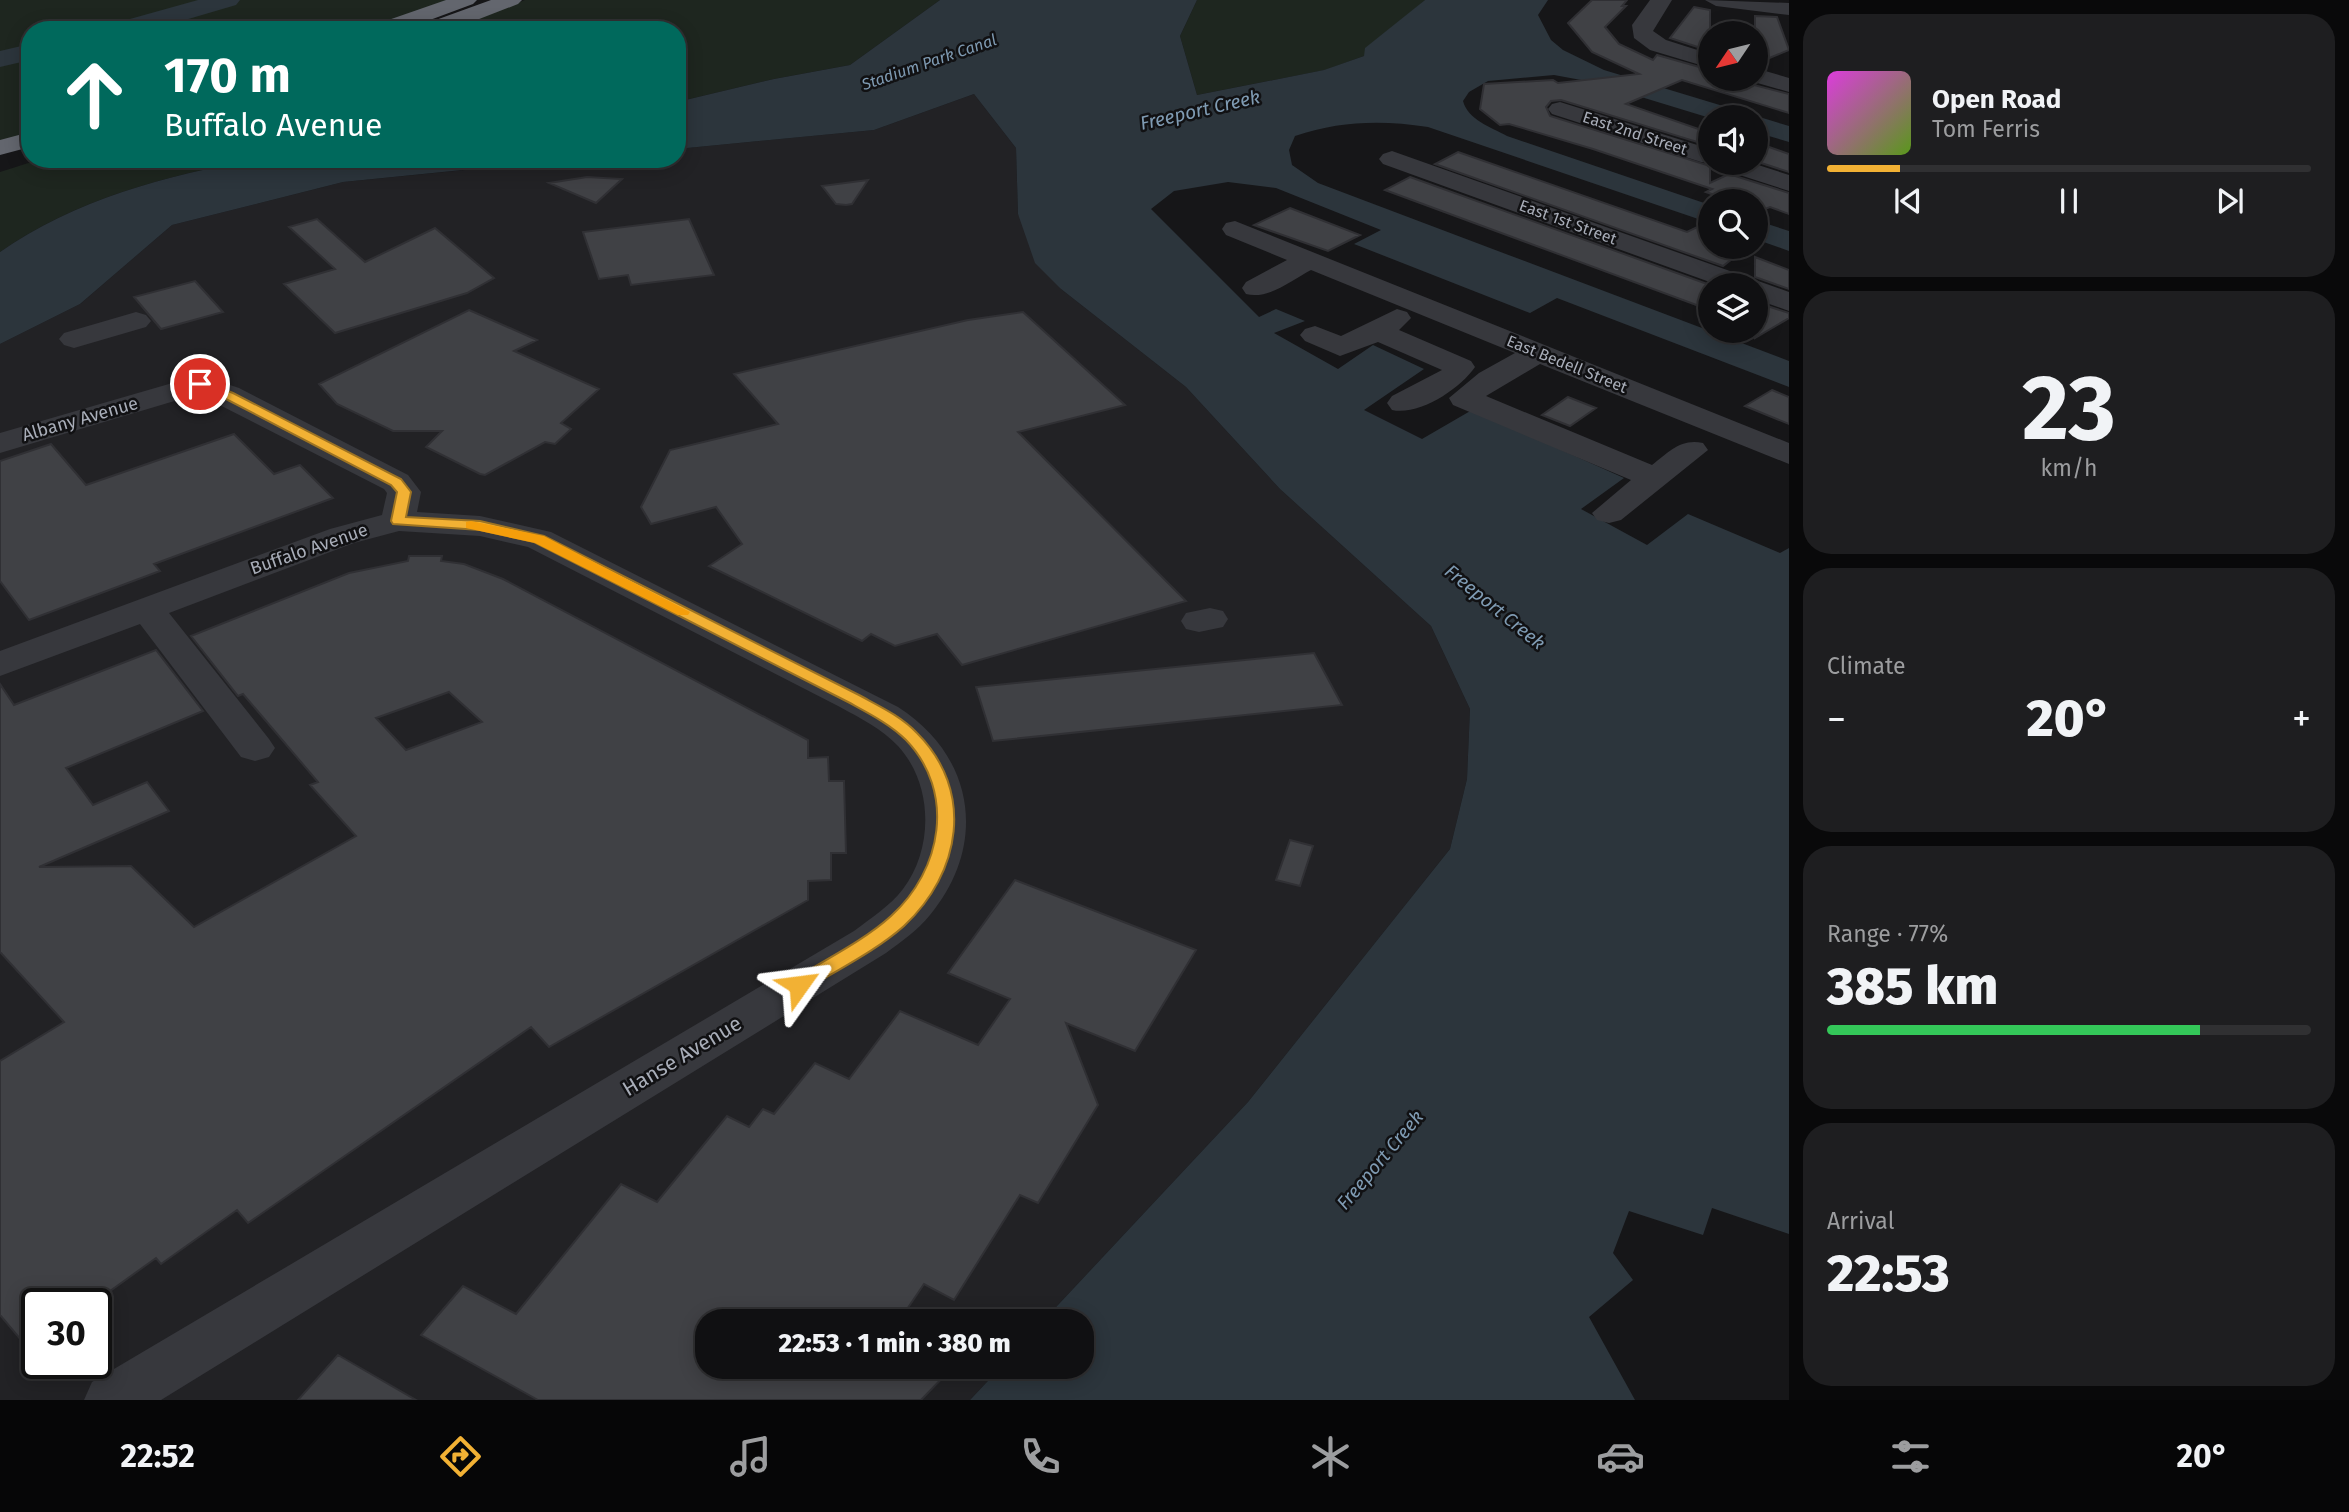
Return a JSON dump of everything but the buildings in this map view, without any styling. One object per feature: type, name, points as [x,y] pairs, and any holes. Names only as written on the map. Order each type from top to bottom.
[{"type":"highway","points":[[407,21],[466,0]]},
{"type":"highway","points":[[454,21],[511,0]]},
{"type":"highway","points":[[0,148],[21,142]]},
{"type":"highway","points":[[0,166],[21,160]]},
{"type":"street","points":[[1661,0],[1643,25],[1643,33],[1651,41],[1698,57]]},
{"type":"street","points":[[1716,0],[1789,9]]},
{"type":"street","points":[[1768,79],[1789,85]]},
{"type":"street","name":"East 2nd Street","points":[[1560,109],[1698,153]]},
{"type":"street","name":"East 1st Street","points":[[1392,159],[1710,273]]},
{"type":"street","points":[[1764,175],[1789,183]]},
{"type":"street","name":"East Bedell Street","points":[[1235,229],[1789,454]]},
{"type":"street","points":[[1256,288],[1310,259]]},
{"type":"street","points":[[1768,294],[1789,302]]},
{"type":"street","points":[[1315,335],[1340,347],[1377,331],[1419,303]]},
{"type":"street","points":[[74,340],[136,321]]},
{"type":"street","points":[[1377,331],[1460,367],[1414,412],[1464,398],[1490,379],[1539,352]]},
{"type":"street","name":"Albany Avenue","points":[[0,443],[200,384],[228,395],[396,482],[404,492],[398,521]]},
{"type":"street","points":[[1464,398],[1655,478]]},
{"type":"street","points":[[1609,513],[1692,450]]},
{"type":"street","name":"Buffalo Avenue","points":[[0,664],[308,547],[398,521],[480,526],[539,539],[698,620]]},
{"type":"street","points":[[146,608],[255,748]]},
{"type":"street","name":"Hanse Avenue","points":[[112,1400],[870,942],[896,923],[918,900],[932,878],[947,833],[945,792],[930,760],[894,722],[698,620]]},
{"type":"shaded area","points":[[0,0],[451,0],[392,21],[21,21],[21,136],[0,142]]},
{"type":"shaded area","points":[[525,0],[940,0],[850,65],[774,79],[686,100],[686,21],[470,21]]},
{"type":"shaded area","points":[[1197,0],[1425,0],[1364,56],[1325,70],[1197,95],[1180,36]]},
{"type":"shaded area","points":[[974,94],[1016,148],[1018,214],[1061,289],[1186,387],[1280,489],[1431,626],[1470,709],[1467,779],[1450,849],[1248,1102],[1054,1309],[695,1309],[695,1379],[990,1379],[970,1400],[0,1400],[0,344],[80,304],[172,225],[343,182],[484,168],[686,168],[686,148],[874,130]]},
{"type":"shaded area","points":[[21,165],[21,168],[212,168],[159,181],[92,203],[59,218],[0,252],[0,172]]},
{"type":"water","points":[[940,0],[1197,0],[1180,36],[1197,95],[1324,70],[1364,56],[1365,48],[1425,0],[1548,0],[1538,15],[1551,40],[1563,50],[1604,70],[1720,105],[1698,105],[1698,114],[1592,82],[1554,75],[1488,81],[1469,92],[1463,101],[1475,118],[1507,136],[1698,201],[1698,219],[1428,127],[1377,123],[1328,127],[1295,136],[1289,150],[1292,165],[1318,183],[1698,327],[1698,343],[1741,343],[1789,361],[1789,387],[1557,298],[1530,313],[1354,244],[1381,230],[1276,188],[1228,182],[1174,191],[1151,209],[1259,317],[1276,309],[1305,321],[1274,333],[1338,369],[1373,345],[1424,369],[1364,410],[1422,439],[1472,410],[1624,478],[1581,509],[1647,545],[1688,514],[1780,553],[1789,548],[1789,1234],[1712,1208],[1703,1235],[1629,1211],[1613,1253],[1633,1280],[1589,1317],[1635,1400],[970,1400],[990,1379],[1094,1379],[1094,1309],[1054,1309],[1248,1102],[1450,849],[1467,779],[1470,709],[1431,626],[1280,489],[1186,387],[1061,289],[1035,263],[1018,214],[1016,148],[974,94],[874,130],[686,148],[686,100],[774,79],[850,65]]},
{"type":"water","points":[[1768,120],[1789,126],[1789,142],[1768,136]]},
{"type":"water","points":[[212,168],[482,168],[343,182],[172,225],[80,304],[0,344],[0,252],[59,218],[92,203]]},
{"type":"water","points":[[1768,224],[1789,231],[1789,251],[1768,244]]},
{"type":"waterway","points":[[153,21],[227,0]]},
{"type":"waterway","points":[[0,59],[21,54]]},
{"type":"slow traffic","points":[[471,525],[539,539],[683,612]]},
{"type":"route","points":[[200,384],[228,395],[396,482],[404,492],[398,521],[480,526],[539,539],[854,698],[894,722],[911,737],[930,760],[945,792],[947,833],[932,878],[918,900],[896,923],[799,985]]},
{"type":"water label","name":"Stadium Park Canal","points":[[929,62]]},
{"type":"water label","name":"Freeport Creek","points":[[1200,110]]},
{"type":"water label","name":"Freeport Creek","points":[[1495,607]]},
{"type":"water label","name":"Freeport Creek","points":[[1380,1160]]}]
